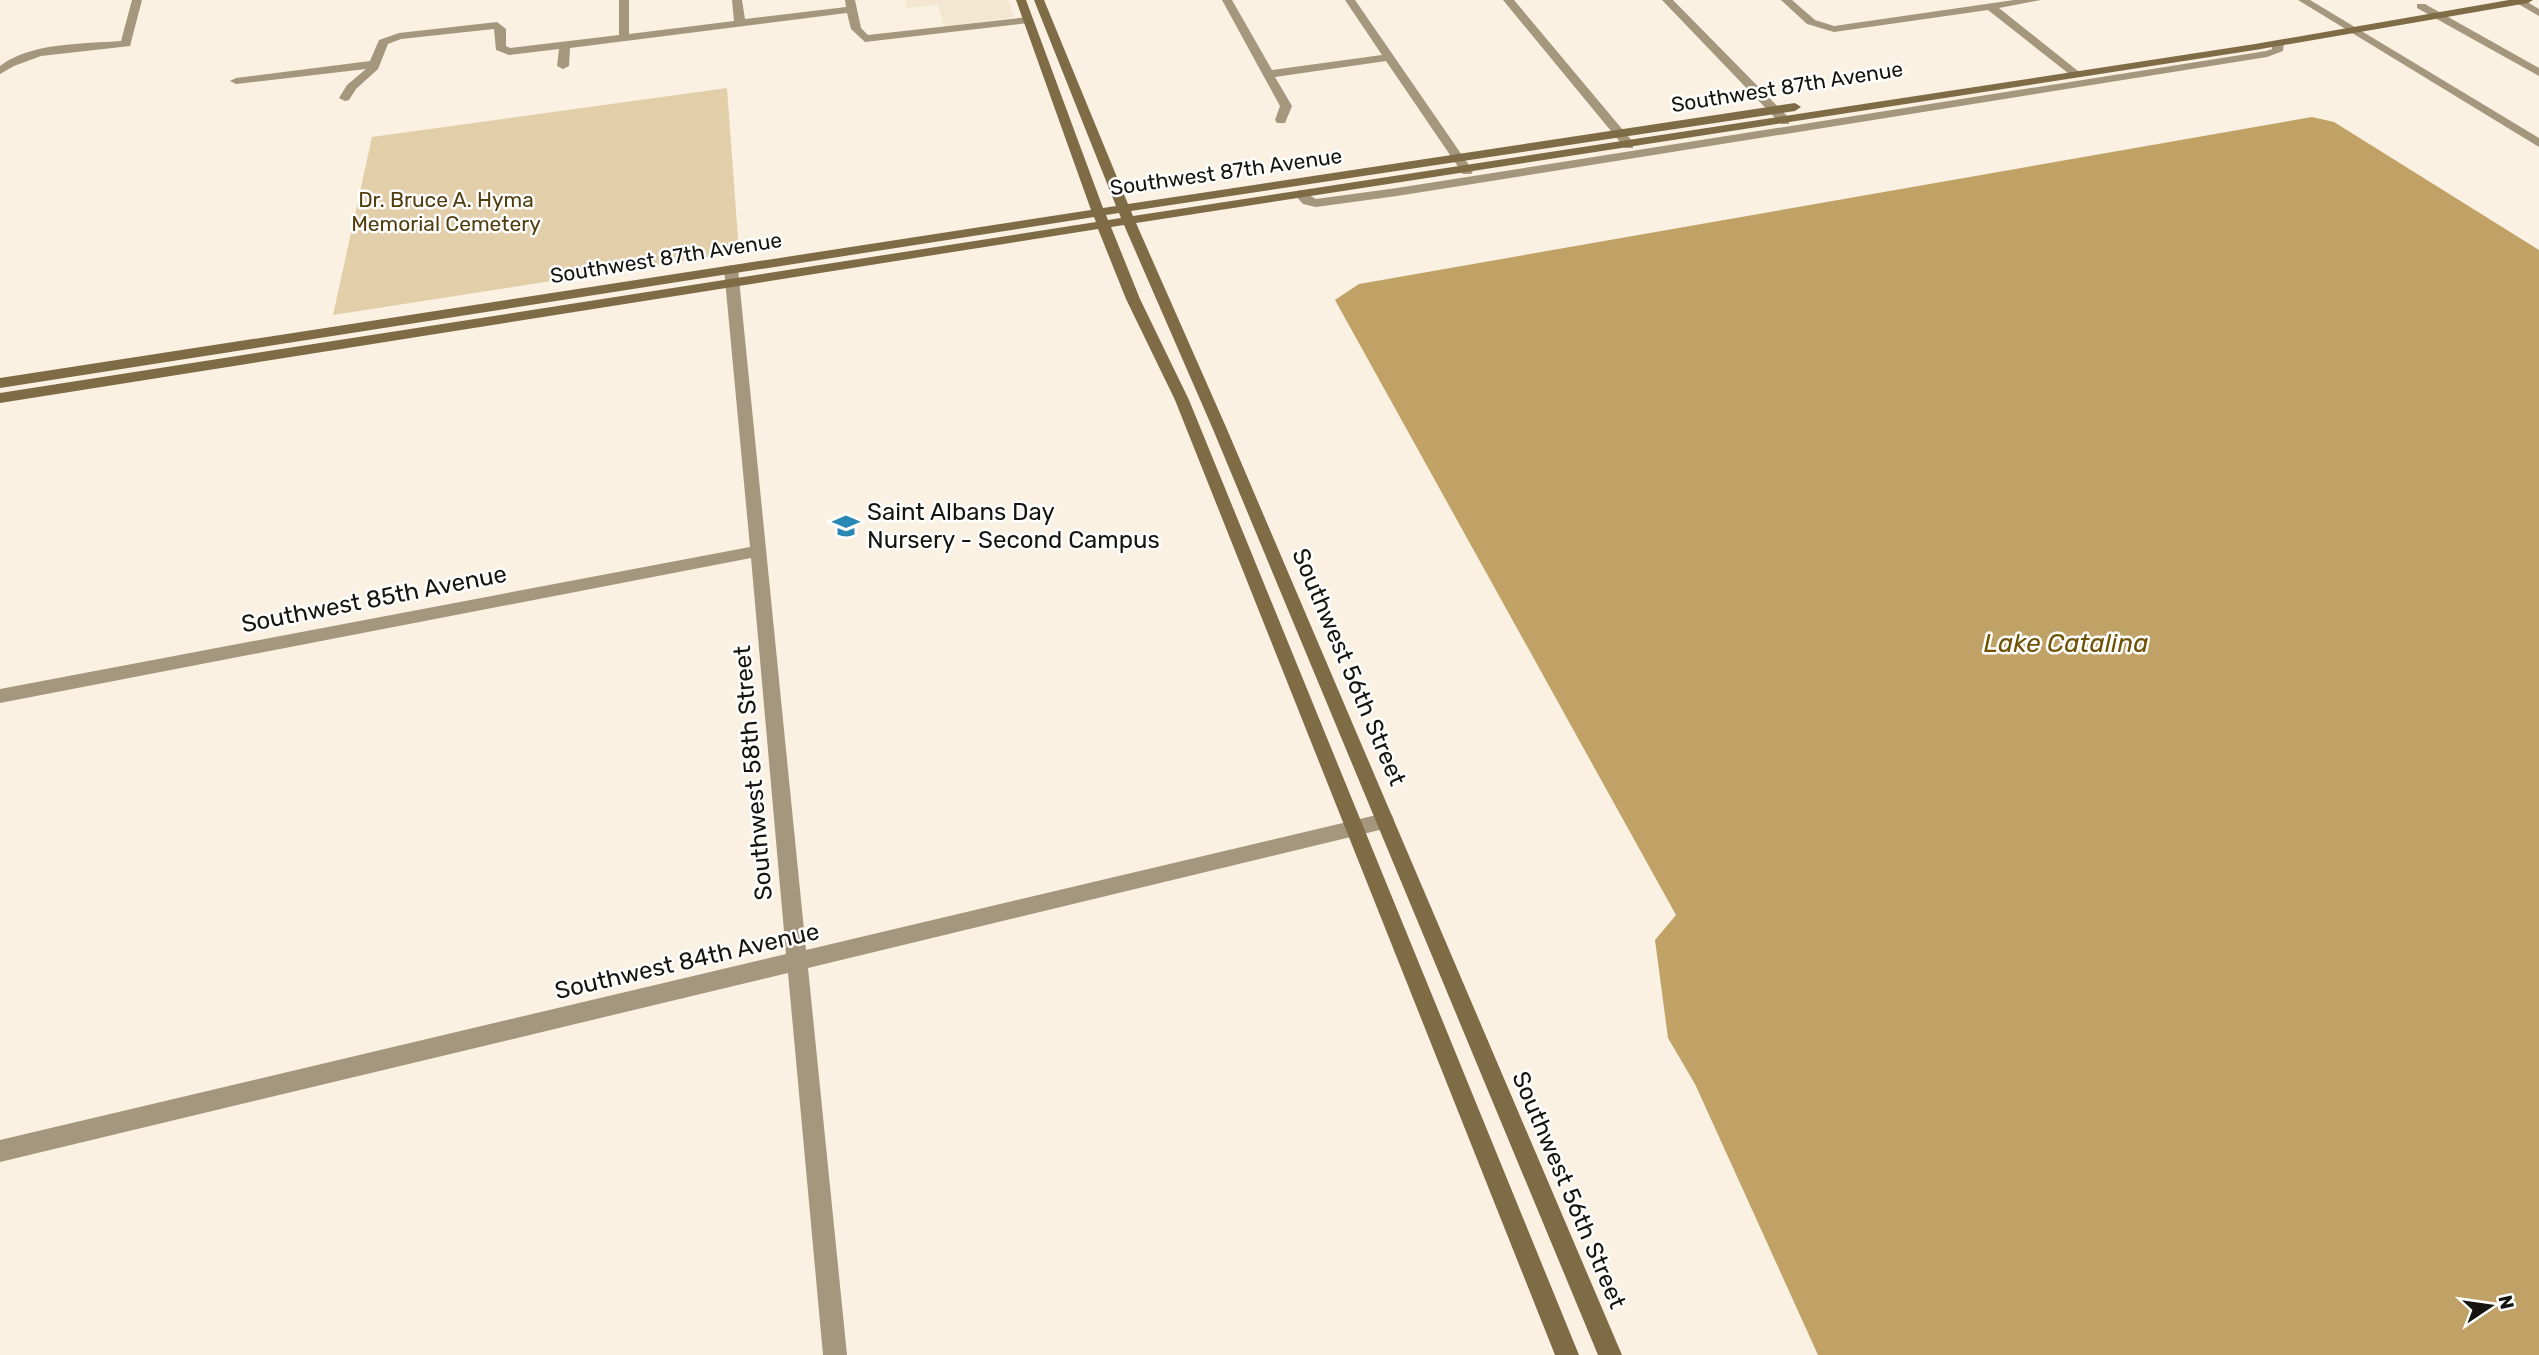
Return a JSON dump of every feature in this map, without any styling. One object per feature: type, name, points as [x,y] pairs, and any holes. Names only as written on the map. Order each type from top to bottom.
[{"type":"main road","points":[[1021,0],[1069,140],[1143,322],[1173,378],[1567,1355]]},
{"type":"main road","name":"Southwest 56th Street","points":[[1040,0],[1127,214],[1610,1355]]},
{"type":"main road","name":"Southwest 87th Avenue","points":[[0,398],[311,349],[381,331],[1101,219],[1319,179],[2065,65],[2458,0]]},
{"type":"main road","name":"Southwest 87th Avenue","points":[[1127,214],[1300,194],[1467,171],[1785,121],[1933,103],[2077,75],[2521,1]]},
{"type":"main road","points":[[1918,88],[1933,103]]},
{"type":"main road","points":[[1300,194],[1302,189],[1319,179]]},
{"type":"main road","name":"Southwest 87th Avenue","points":[[0,383],[315,334],[381,331]]},
{"type":"main road","points":[[311,349],[315,334]]},
{"type":"main road","points":[[172,371],[178,355]]},
{"type":"main road","points":[[1229,519],[1255,513]]},
{"type":"street","points":[[0,71],[5,65],[20,58],[126,44],[137,0]]},
{"type":"street","points":[[624,0],[624,37]]},
{"type":"street","points":[[737,0],[740,23]]},
{"type":"street","points":[[1227,0],[1286,106],[1281,120]]},
{"type":"street","points":[[1350,0],[1467,171]]},
{"type":"street","points":[[1508,0],[1629,145]]},
{"type":"street","points":[[1667,0],[1785,121]]},
{"type":"street","points":[[1786,0],[1811,22],[1825,28],[1842,29],[2036,0]]},
{"type":"street","points":[[2303,0],[2539,144]]},
{"type":"street","points":[[2521,1],[2539,13]]},
{"type":"street","points":[[345,98],[351,87],[375,64],[381,44],[388,38],[489,25],[499,26],[502,30],[499,46],[504,51],[740,23],[851,4],[856,29],[862,38],[879,40],[1028,20]]},
{"type":"street","points":[[2421,6],[2539,73]]},
{"type":"street","points":[[1991,7],[2077,75]]},
{"type":"street","name":"Southwest 87th Avenue","points":[[1300,194],[1311,203],[1335,201],[1933,103],[2267,54],[2277,51],[2278,43]]},
{"type":"street","points":[[563,66],[565,45]]},
{"type":"street","points":[[1269,74],[1390,57]]},
{"type":"street","points":[[236,81],[375,64]]},
{"type":"street","name":"Southwest 58th Street","points":[[732,276],[835,1355]]},
{"type":"street","name":"Southwest 85th Avenue","points":[[0,696],[758,551]]},
{"type":"street","name":"Southwest 84th Avenue","points":[[0,1151],[1385,821]]},
{"type":"shaded area","points":[[905,0],[1008,0],[1014,17],[944,27],[938,5],[907,8]]},
{"type":"green space","name":"Dr. Bruce A. Hyma Memorial Cemetery","points":[[727,88],[739,252],[333,315],[372,137]]},
{"type":"water","name":"Lake Catalina","points":[[2312,117],[2334,122],[2539,250],[2539,1355],[1818,1355],[1695,1084],[1668,1038],[1655,940],[1676,915],[1335,300],[1359,284]]},
{"type":"place","name":"Saint Albans Day Nursery - Second Campus","points":[[846,526]]}]
